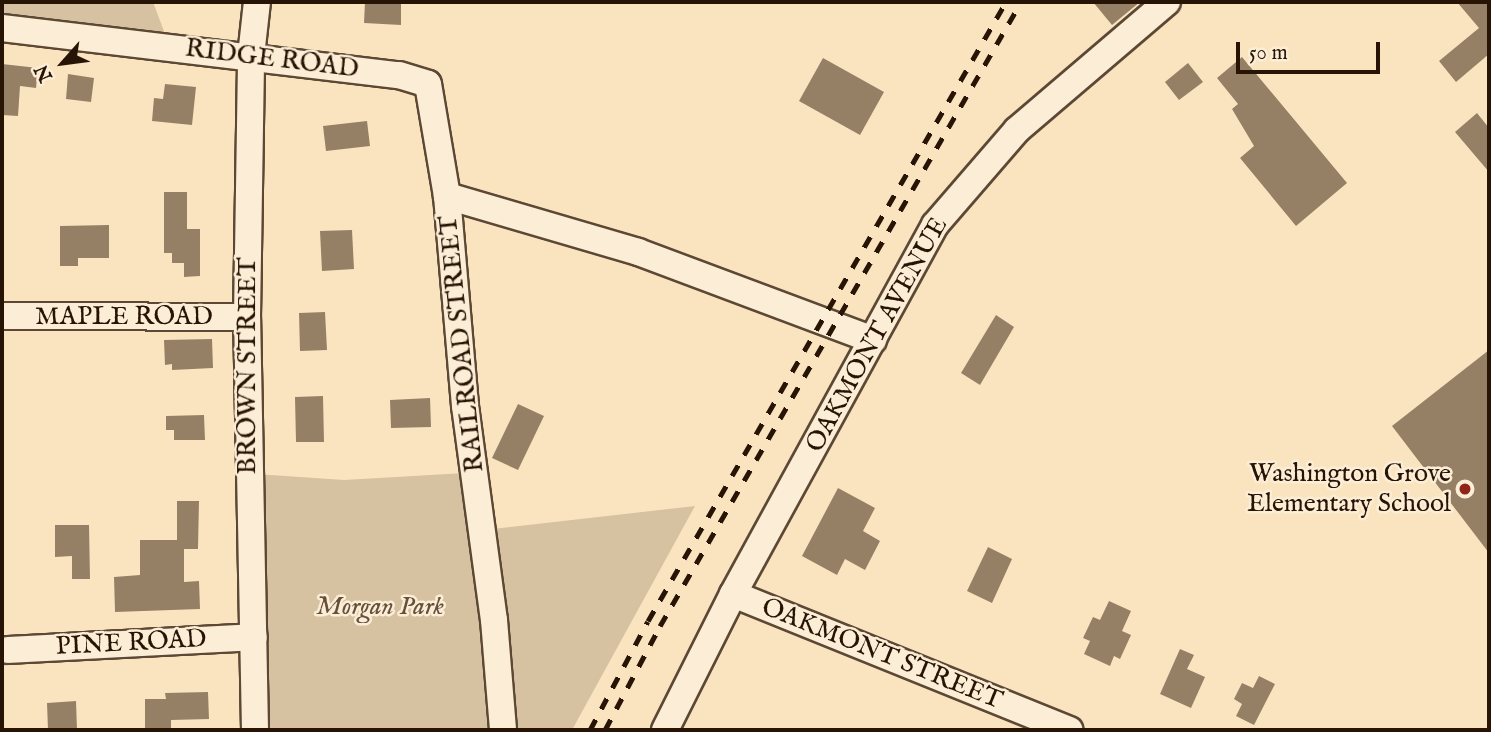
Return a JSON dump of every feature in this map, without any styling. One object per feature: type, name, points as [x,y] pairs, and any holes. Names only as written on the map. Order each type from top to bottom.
[{"type":"street","name":"BROWN STREET","points":[[255,730],[247,317],[251,57],[257,2]]},
{"type":"street","name":"OAKMONT AVENUE","points":[[665,730],[733,594],[935,225],[961,190],[1017,130],[1167,2]]},
{"type":"street","name":"RIDGE ROAD","points":[[2,28],[399,75],[428,84],[447,196]]},
{"type":"street","name":"RAILROAD STREET","points":[[503,730],[494,620],[465,407],[447,196],[638,253],[873,340]]},
{"type":"street","name":"MAPLE ROAD","points":[[2,316],[247,317]]},
{"type":"street","name":"OAKMONT STREET","points":[[733,594],[1070,730]]},
{"type":"street","name":"PINE ROAD","points":[[8,650],[254,637]]},
{"type":"green space","points":[[2,2],[153,2],[165,34],[2,15]]},
{"type":"green space","name":"Morgan Park","points":[[465,473],[475,531],[695,506],[572,730],[259,730],[256,474],[344,480]]},
{"type":"building","points":[[365,2],[401,2],[401,25],[364,23]]},
{"type":"building","points":[[1093,2],[1140,2],[1112,25]]},
{"type":"building","points":[[1457,2],[1489,2],[1489,54],[1456,82],[1439,61],[1479,28]]},
{"type":"building","points":[[1242,57],[1347,183],[1296,226],[1240,158],[1254,146],[1232,109],[1238,104],[1217,78]]},
{"type":"building","points":[[823,58],[884,92],[860,135],[799,101]]},
{"type":"building","points":[[1188,63],[1203,82],[1179,100],[1165,82]]},
{"type":"building","points":[[2,64],[38,68],[36,88],[20,86],[18,116],[2,115]]},
{"type":"building","points":[[68,74],[94,78],[91,102],[66,99]]},
{"type":"building","points":[[165,84],[196,87],[192,125],[152,121],[154,98],[163,99]]},
{"type":"building","points":[[1477,113],[1489,128],[1489,172],[1455,132]]},
{"type":"building","points":[[367,121],[370,146],[326,151],[323,126]]},
{"type":"building","points":[[164,192],[187,192],[187,229],[200,229],[200,276],[184,277],[184,263],[172,263],[172,253],[164,253]]},
{"type":"building","points":[[109,225],[109,258],[78,258],[78,266],[60,266],[60,226]]},
{"type":"building","points":[[352,230],[354,269],[322,271],[320,231]]},
{"type":"building","points":[[325,312],[327,350],[300,351],[299,313]]},
{"type":"building","points":[[996,315],[1014,327],[980,385],[961,373]]},
{"type":"building","points":[[212,339],[213,368],[172,370],[172,364],[165,365],[164,340]]},
{"type":"building","name":"Washington Grove Elementary School","points":[[1489,350],[1489,553],[1392,426]]},
{"type":"building","points":[[323,396],[324,442],[296,442],[295,397]]},
{"type":"building","points":[[430,398],[431,427],[391,428],[390,400]]},
{"type":"building","points":[[518,404],[544,416],[518,470],[492,458]]},
{"type":"building","points":[[204,415],[205,440],[174,440],[174,430],[166,430],[166,416]]},
{"type":"building","points":[[838,488],[875,508],[863,531],[880,541],[865,570],[845,559],[837,575],[802,556]]},
{"type":"building","points":[[177,501],[199,501],[198,549],[184,549],[184,582],[199,581],[200,609],[115,612],[114,577],[140,575],[140,540],[177,540]]},
{"type":"building","points":[[55,525],[89,525],[90,579],[72,579],[72,556],[55,557]]},
{"type":"building","points":[[988,547],[1012,559],[992,603],[967,591]]},
{"type":"building","points":[[1109,601],[1131,611],[1122,631],[1131,635],[1120,659],[1114,656],[1110,666],[1084,654],[1090,641],[1083,638],[1093,617],[1100,620]]},
{"type":"building","points":[[1180,649],[1194,655],[1187,669],[1205,677],[1191,708],[1160,694]]},
{"type":"building","points":[[1259,676],[1275,684],[1254,725],[1236,716],[1242,704],[1234,699],[1242,683],[1253,688]]},
{"type":"building","points":[[208,692],[209,719],[171,720],[171,729],[145,729],[145,699],[166,699],[165,693]]},
{"type":"building","points":[[76,701],[77,730],[48,730],[47,703]]},
{"type":"railway","points":[[590,730],[648,621],[1006,2]]},
{"type":"railway","points":[[605,730],[660,626],[1021,2]]},
{"type":"place","name":"Washington Grove Elementary School","points":[[1465,489]]}]
